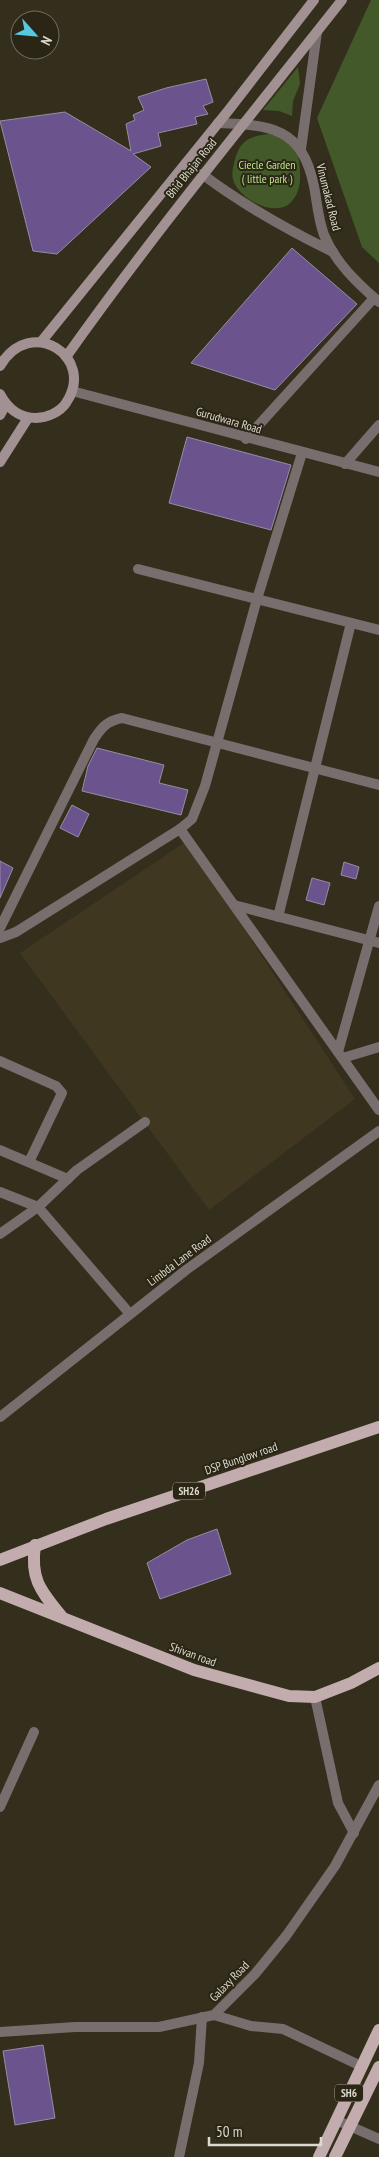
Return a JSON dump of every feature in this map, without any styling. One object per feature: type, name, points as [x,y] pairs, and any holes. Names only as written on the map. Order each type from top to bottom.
[{"type":"main road","name":"Bhid Bhajan Road","points":[[41,342],[218,124],[314,0]]},
{"type":"main road","name":"Bhid Bhajan Road","points":[[66,357],[113,291],[202,174],[342,0]]},
{"type":"main road","points":[[0,366],[6,355],[17,347],[29,342],[41,342],[52,345],[66,357],[74,373],[72,392],[64,407],[54,414],[41,418],[28,418],[16,413],[6,404],[0,394]]},
{"type":"main road","points":[[0,415],[6,404]]},
{"type":"main road","points":[[0,462],[28,418]]},
{"type":"main road","name":"DSP Bunglow road","points":[[0,1560],[35,1545],[379,1427]]},
{"type":"main road","points":[[35,1545],[33,1562],[35,1578],[43,1594],[63,1619]]},
{"type":"main road","name":"Shivan road","points":[[0,1593],[194,1670],[289,1696],[314,1697],[351,1683],[379,1668]]},
{"type":"main road","name":"SH6","points":[[319,2157],[379,2030]]},
{"type":"main road","name":"SH6","points":[[335,2157],[379,2067]]},
{"type":"street","points":[[301,149],[317,32]]},
{"type":"street","name":"Vinumakad Road","points":[[218,124],[244,124],[281,132],[301,149],[309,165],[324,233],[333,252],[345,269],[377,300]]},
{"type":"street","name":"Vinumakad Road","points":[[202,174],[264,217],[333,252]]},
{"type":"street","points":[[246,439],[377,300]]},
{"type":"street","name":"Gurudwara Road","points":[[72,392],[246,439],[379,472]]},
{"type":"street","points":[[345,464],[379,424]]},
{"type":"street","points":[[0,938],[16,932],[180,829],[192,819],[199,805],[257,599],[302,453]]},
{"type":"street","points":[[138,569],[379,630]]},
{"type":"street","points":[[278,917],[351,623]]},
{"type":"street","points":[[0,928],[90,747],[103,726],[122,718],[379,786]]},
{"type":"street","points":[[180,829],[379,1110]]},
{"type":"street","points":[[234,906],[374,942]]},
{"type":"street","points":[[340,1055],[374,942],[379,906]]},
{"type":"street","points":[[340,1055],[379,1047]]},
{"type":"street","points":[[0,1061],[56,1086],[62,1093],[29,1162]]},
{"type":"street","points":[[0,1234],[38,1207],[68,1179],[145,1122]]},
{"type":"street","name":"Limbda Lane Road","points":[[0,1417],[239,1230],[379,1131]]},
{"type":"street","points":[[0,1150],[68,1179]]},
{"type":"street","points":[[0,1192],[38,1207],[130,1314]]},
{"type":"street","points":[[314,1697],[338,1803],[354,1833]]},
{"type":"street","points":[[0,1807],[34,1732]]},
{"type":"street","name":"Galaxy Road","points":[[0,2032],[75,2028],[159,2027],[214,2015],[255,1974],[286,1936],[354,1833],[379,1785]]},
{"type":"street","points":[[214,2015],[251,2026],[283,2029],[361,2066]]},
{"type":"street","points":[[179,2157],[199,2063],[202,2017]]},
{"type":"street","points":[[336,2120],[379,2139]]},
{"type":"shaded area","points":[[187,841],[355,1099],[209,1210],[20,953]]},
{"type":"green space","points":[[371,0],[379,0],[379,263],[362,247],[317,118]]},
{"type":"green space","points":[[298,67],[300,84],[293,101],[292,116],[279,111],[263,110]]},
{"type":"green space","name":"Ciecle Garden ( little park )","points":[[268,134],[279,135],[297,149],[300,170],[299,185],[294,199],[282,207],[265,207],[256,204],[241,193],[232,176],[234,162],[241,146],[252,138]]},
{"type":"building","points":[[206,79],[213,102],[203,106],[208,114],[195,117],[197,124],[158,133],[161,146],[133,154],[151,167],[57,254],[33,251],[0,121],[65,112],[131,151],[126,124],[135,120],[133,115],[144,110],[138,97],[166,88]]},
{"type":"building","points":[[292,248],[357,304],[275,390],[191,363]]},
{"type":"building","points":[[187,437],[291,465],[271,530],[169,503]]},
{"type":"building","points":[[97,748],[164,765],[159,783],[188,790],[181,815],[82,791],[88,766]]},
{"type":"building","points":[[72,805],[89,814],[78,837],[60,828]]},
{"type":"building","points":[[0,861],[13,868],[0,898]]},
{"type":"building","points":[[344,862],[359,867],[356,879],[341,875]]},
{"type":"building","points":[[312,878],[330,883],[324,905],[306,900]]},
{"type":"building","points":[[217,1529],[231,1574],[160,1599],[147,1563],[187,1540]]},
{"type":"building","points":[[43,2045],[55,2118],[15,2125],[3,2051]]}]
